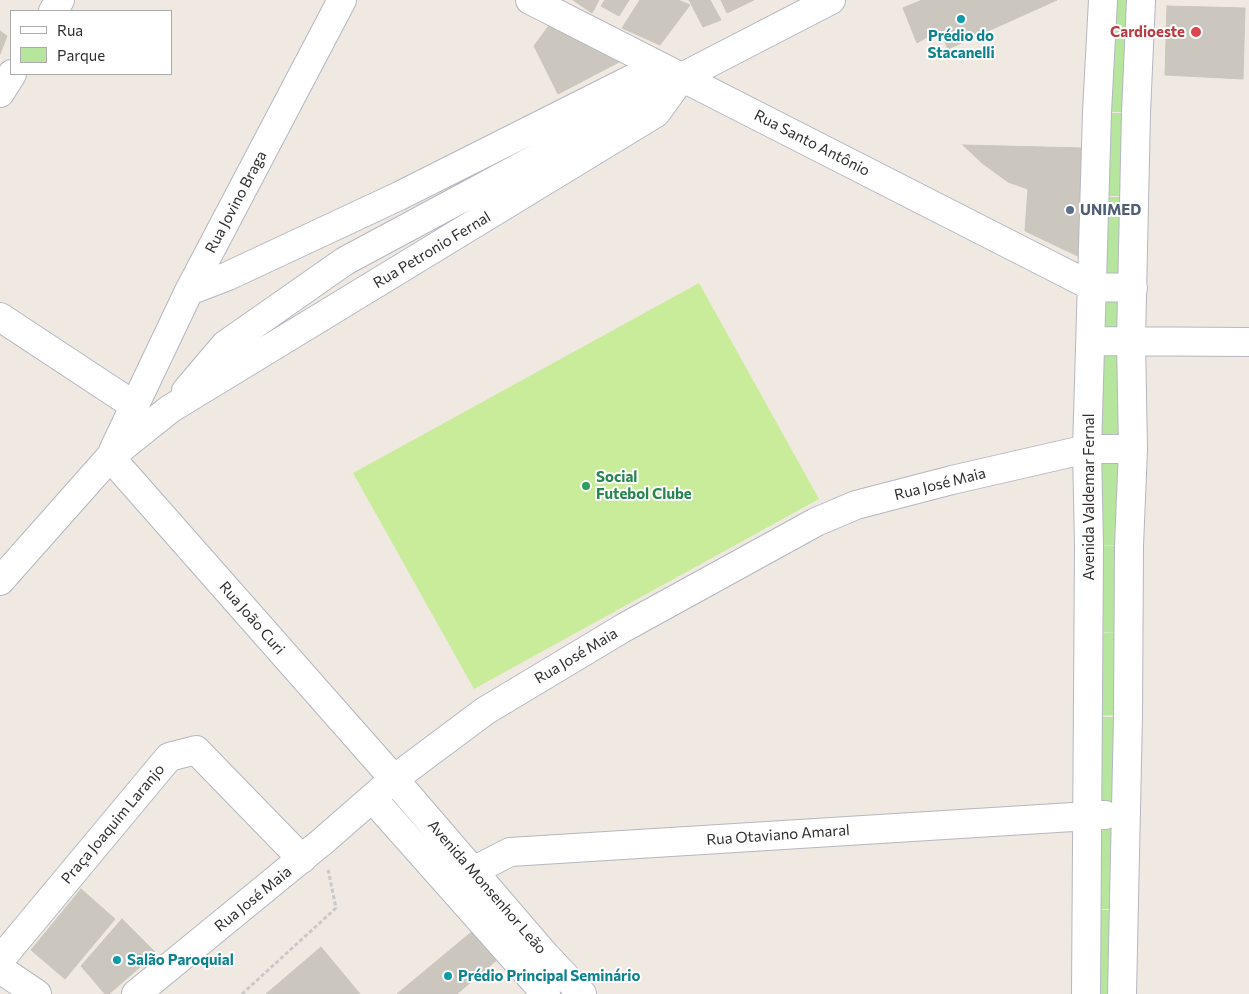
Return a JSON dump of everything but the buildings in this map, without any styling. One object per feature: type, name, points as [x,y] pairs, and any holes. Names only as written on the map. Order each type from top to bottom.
[{"type":"street","name":"Rua Jovino Braga","points":[[135,406],[189,291],[342,0]]},
{"type":"street","name":"Rua Santo Antônio","points":[[530,0],[1093,287]]},
{"type":"street","name":"Rua Petronio Fernal","points":[[170,409],[225,344],[344,261],[647,99],[682,77],[831,0]]},
{"type":"street","name":"Avenida Valdemar Fernal","points":[[1086,994],[1089,546],[1087,449],[1097,112],[1103,0]]},
{"type":"street","points":[[1122,994],[1132,449],[1131,340],[1136,113],[1141,0]]},
{"type":"street","points":[[1101,29],[1139,30]]},
{"type":"street","points":[[0,93],[11,75]]},
{"type":"street","name":"Rua Petronio Fernal","points":[[189,291],[228,276],[399,196],[632,79],[682,77]]},
{"type":"street","name":"Rua Petronio Fernal","points":[[0,581],[110,457],[170,409],[656,113],[682,77]]},
{"type":"street","points":[[1097,112],[1136,113]]},
{"type":"street","name":"Rua Petronio Fernal","points":[[344,261],[399,196]]},
{"type":"street","points":[[1095,196],[1134,197]]},
{"type":"street","points":[[1093,287],[1132,288]]},
{"type":"street","points":[[0,317],[135,406]]},
{"type":"street","points":[[1091,340],[1249,342]]},
{"type":"street","name":"Rua Petronio Fernal","points":[[110,457],[135,406]]},
{"type":"street","name":"Rua José Maia","points":[[136,994],[302,859],[394,779],[485,711],[624,628],[816,522],[856,504],[952,480],[1087,449],[1132,449]]},
{"type":"street","name":"Rua João Curi","points":[[110,457],[394,779]]},
{"type":"street","points":[[1089,546],[1129,546]]},
{"type":"street","points":[[1088,632],[1129,632]]},
{"type":"street","points":[[1088,717],[1128,716]]},
{"type":"street","name":"Praça Joaquim Laranjo","points":[[0,960],[169,757],[196,750],[302,859]]},
{"type":"street","name":"Avenida Monsenhor Leão","points":[[394,779],[473,870],[537,964],[546,994]]},
{"type":"street","name":"Avenida Monsenhor Leão","points":[[372,798],[452,888],[537,964],[582,994]]},
{"type":"street","name":"Rua Otaviano Amaral","points":[[452,888],[473,870],[510,852],[1126,814]]},
{"type":"street","points":[[1087,909],[1124,910]]},
{"type":"street","points":[[0,969],[37,994]]},
{"type":"path","points":[[242,994],[336,908],[323,841]]},
{"type":"green space","points":[[1104,0],[1141,0],[1138,29],[1101,28]]},
{"type":"green space","points":[[1101,29],[1138,30],[1136,112],[1098,112]]},
{"type":"green space","points":[[1098,113],[1136,113],[1133,196],[1096,196]]},
{"type":"green space","points":[[1096,197],[1133,197],[1132,287],[1094,286]]},
{"type":"green space","name":"Social Futebol Clube","points":[[699,283],[819,499],[474,689],[353,473]]},
{"type":"green space","points":[[1094,288],[1132,288],[1131,340],[1092,340]]},
{"type":"green space","points":[[1092,341],[1131,341],[1132,448],[1087,449]]},
{"type":"green space","points":[[1130,451],[1129,545],[1089,546],[1089,452]]},
{"type":"green space","points":[[1089,546],[1128,546],[1128,632],[1088,632]]},
{"type":"green space","points":[[1128,632],[1128,715],[1088,716],[1089,633]]},
{"type":"green space","points":[[1088,717],[1128,717],[1126,814],[1088,815]]},
{"type":"green space","points":[[1126,815],[1123,909],[1087,909],[1088,816]]},
{"type":"green space","points":[[1087,910],[1124,910],[1122,994],[1086,994]]},
{"type":"place","name":"Prédio do Stacanelli","points":[[961,19]]},
{"type":"place","name":"Cardioeste","points":[[1196,32]]},
{"type":"place","name":"UNIMED","points":[[1070,210]]},
{"type":"place","name":"Social Futebol Clube","points":[[586,486]]},
{"type":"place","name":"Salão Paroquial","points":[[117,960]]},
{"type":"place","name":"Prédio Principal Seminário","points":[[448,976]]}]
